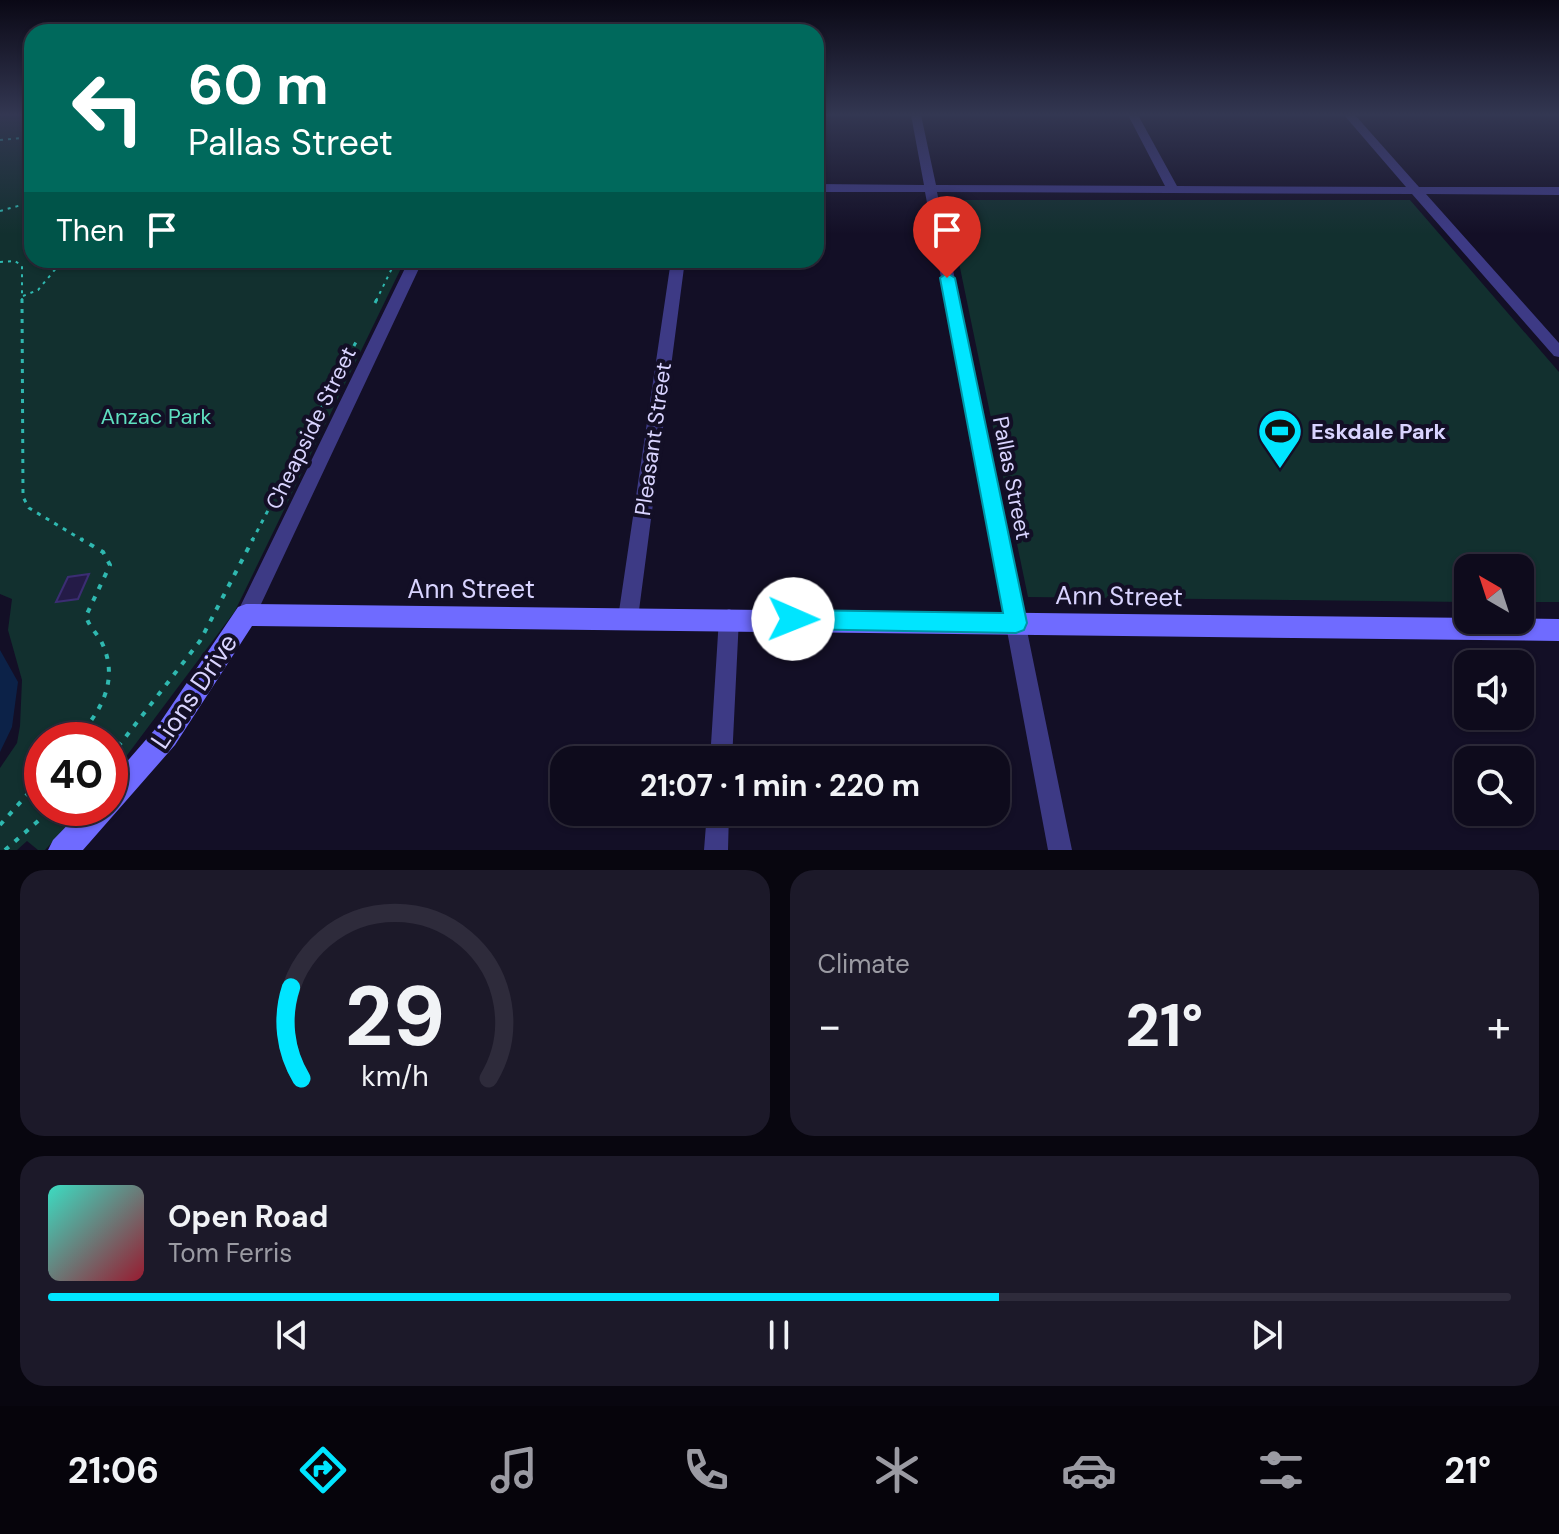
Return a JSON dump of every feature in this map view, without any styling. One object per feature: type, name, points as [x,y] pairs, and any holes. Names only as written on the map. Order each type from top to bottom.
[{"type":"street","name":"Pallas Street","points":[[924,155],[1060,850]]},
{"type":"street","points":[[1154,155],[1173,189]]},
{"type":"street","points":[[1383,155],[1559,352]]},
{"type":"street","points":[[824,188],[1559,191]]},
{"type":"street","name":"Cheapside Street","points":[[246,615],[412,268]]},
{"type":"street","name":"Pleasant Street","points":[[628,618],[677,268]]},
{"type":"street","name":"Ann Street","points":[[246,615],[729,618],[1559,630]]},
{"type":"street","name":"Lions Drive","points":[[128,781],[166,736],[246,615]]},
{"type":"street","points":[[722,746],[729,618]]},
{"type":"street","points":[[63,850],[86,826]]},
{"type":"street","points":[[716,850],[717,826]]},
{"type":"path","points":[[0,211],[24,204]]},
{"type":"path","points":[[0,262],[20,263],[23,296],[23,497],[29,508],[103,552],[110,565],[86,616],[88,625],[103,644],[109,685],[104,708],[91,722]]},
{"type":"path","points":[[23,296],[38,290],[56,268]]},
{"type":"path","points":[[369,316],[392,268]]},
{"type":"path","points":[[128,738],[200,641],[362,330]]},
{"type":"path","points":[[0,825],[24,798]]},
{"type":"path","points":[[5,850],[32,826]]},
{"type":"green space","name":"Anzac Park","points":[[0,155],[24,155],[24,268],[401,268],[235,611],[128,754],[128,722],[24,722],[24,826],[67,826],[45,850],[38,850],[27,841],[17,850],[0,850],[0,768],[17,743],[20,726],[22,680],[8,630],[12,599],[0,594]]},
{"type":"green space","name":"Eskdale Park","points":[[946,200],[1410,200],[1559,372],[1559,602],[1534,602],[1534,554],[1454,554],[1454,602],[1028,597]]},
{"type":"water","points":[[0,650],[18,682],[12,727],[0,752]]},
{"type":"building","points":[[89,574],[78,599],[56,602],[68,577]]},
{"type":"place","name":"Eskdale Park","points":[[1280,470]]},
{"type":"route","points":[[793,619],[1016,623],[947,278]]}]
